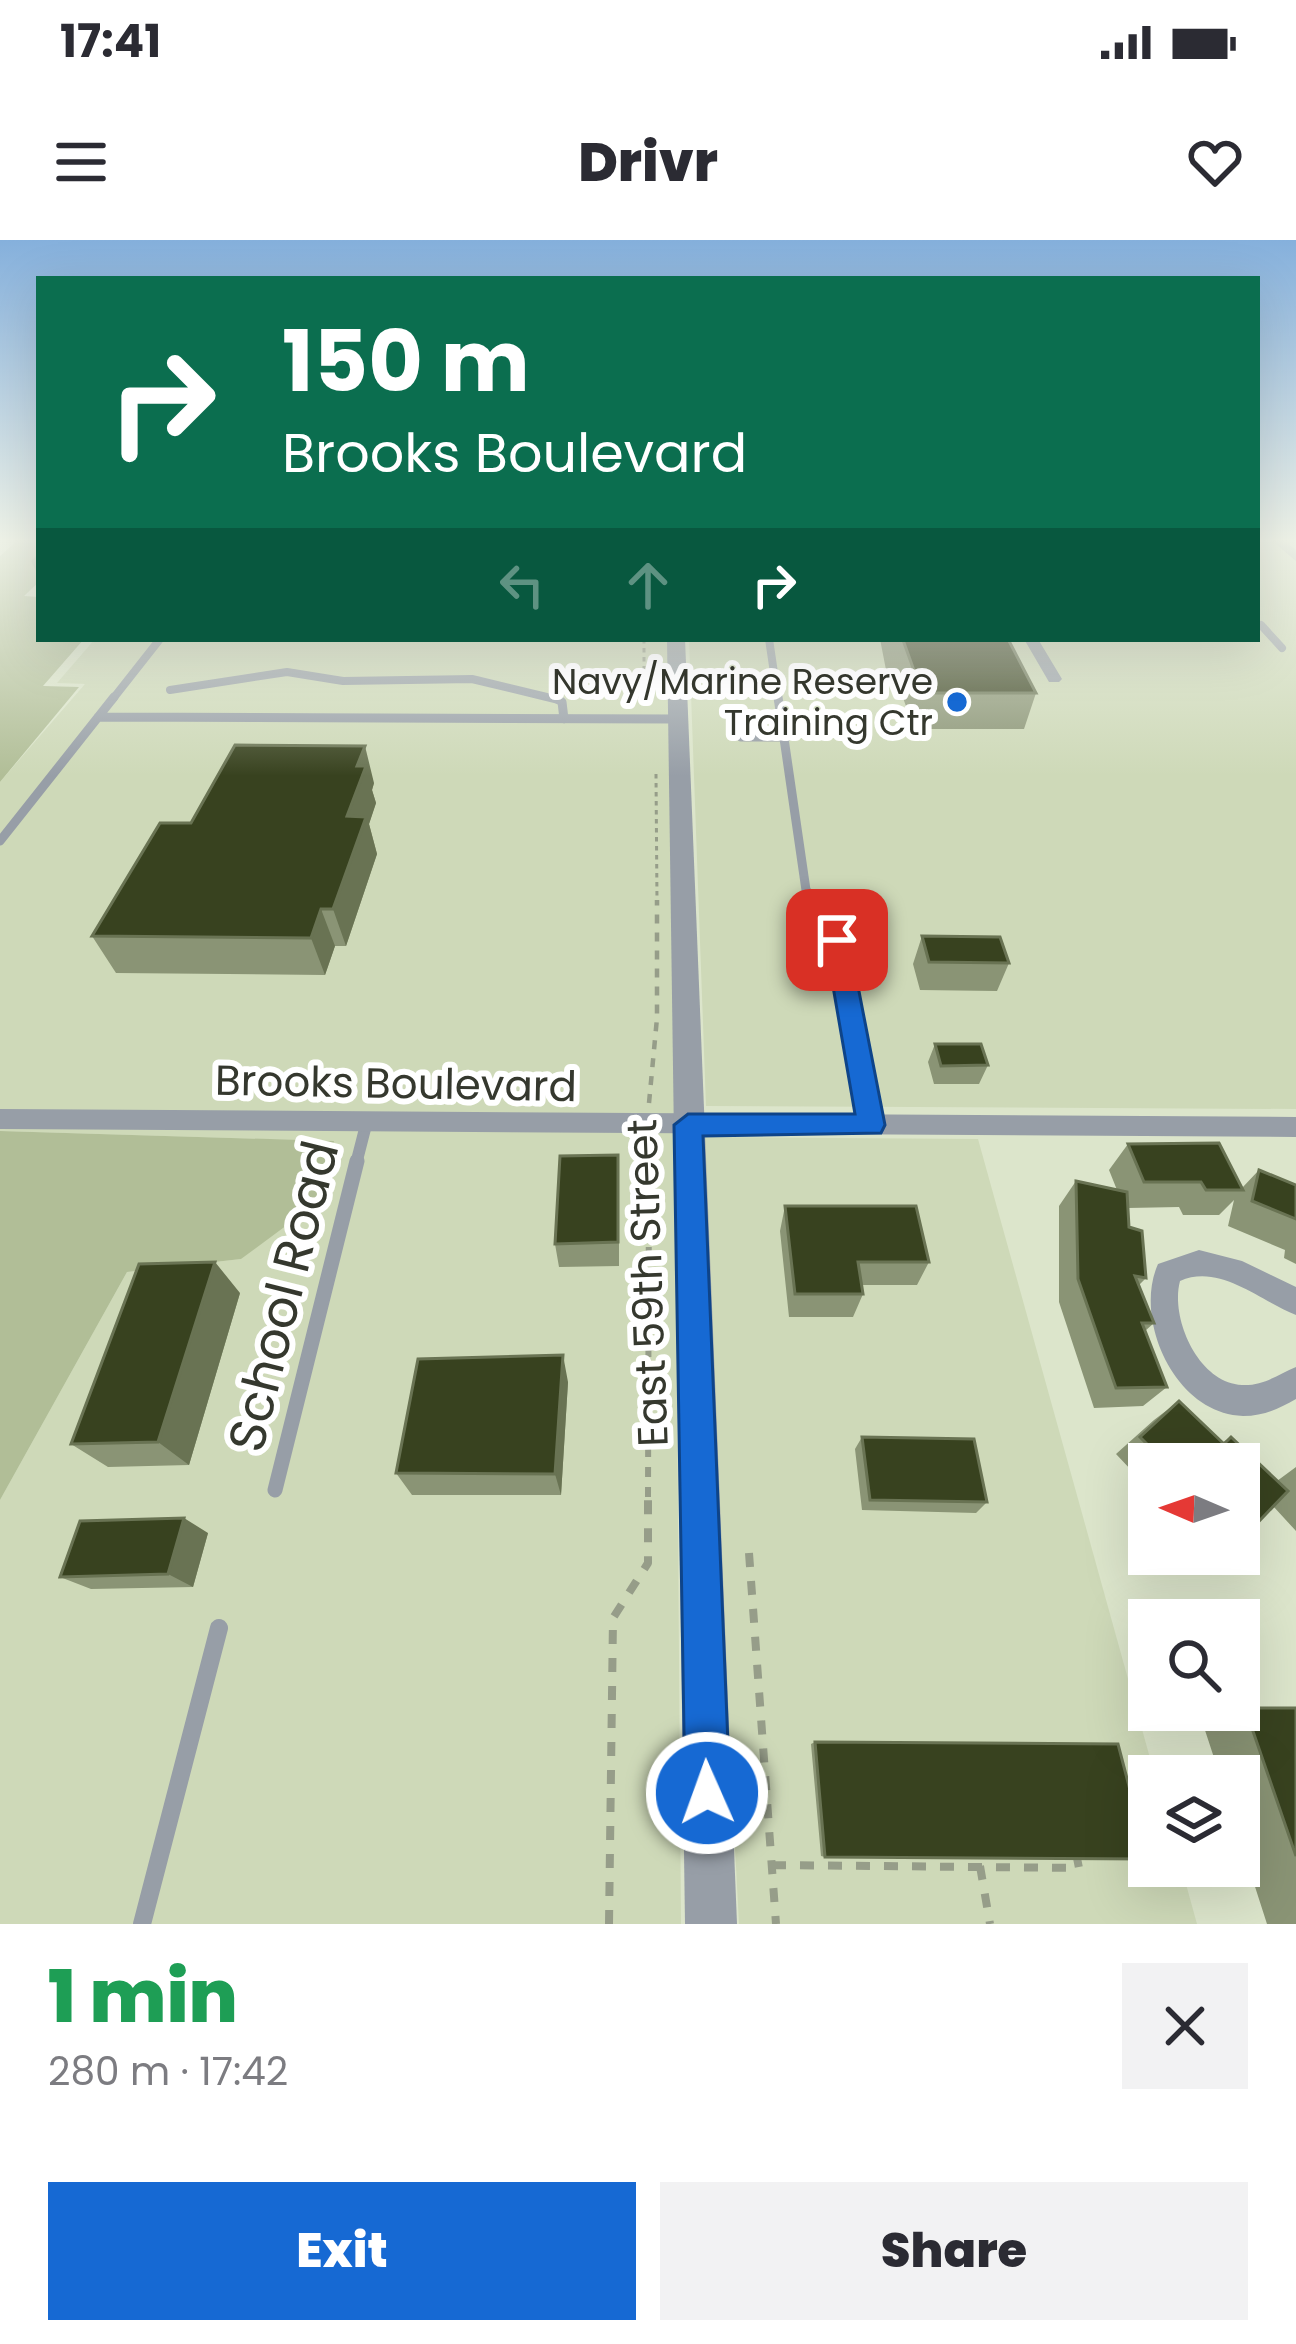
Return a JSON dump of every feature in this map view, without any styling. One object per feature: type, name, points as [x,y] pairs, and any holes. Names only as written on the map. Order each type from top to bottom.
[{"type":"street","name":"East 59th Street","points":[[676,642],[667,715],[688,1125],[711,1924]]},
{"type":"street","points":[[1033,642],[1054,680]]},
{"type":"street","name":"Brooks Boulevard","points":[[0,1119],[1296,1127]]},
{"type":"street","points":[[1296,1302],[1223,1268],[1196,1262],[1168,1273],[1162,1294],[1185,1363],[1218,1395],[1238,1403],[1264,1403],[1296,1382]]},
{"type":"lane","points":[[1261,625],[1282,647]]},
{"type":"lane","points":[[0,841],[158,642]]},
{"type":"lane","points":[[770,642],[806,890],[835,924],[871,1125]]},
{"type":"lane","points":[[170,690],[287,672],[344,681],[472,679],[548,693],[562,702],[565,719]]},
{"type":"lane","points":[[98,717],[565,719],[667,715]]},
{"type":"lane","points":[[741,737],[787,737]]},
{"type":"lane","name":"School Road","points":[[275,1490],[368,1121]]},
{"type":"lane","points":[[142,1924],[219,1628]]},
{"type":"path","points":[[644,642],[641,702],[667,715]]},
{"type":"path","points":[[649,1103],[657,1018],[656,774]]},
{"type":"path","points":[[609,1924],[613,1618],[648,1563],[650,1144]]},
{"type":"path","points":[[749,1553],[776,1924]]},
{"type":"path","points":[[772,1865],[1079,1868],[1077,1858]]},
{"type":"path","points":[[980,1867],[990,1924]]},
{"type":"shaded area","points":[[0,619],[36,619],[36,642],[81,642],[43,686],[79,687],[0,782]]},
{"type":"shaded area","points":[[1260,619],[1296,619],[1296,1109],[706,1106],[689,642],[1260,642]]},
{"type":"shaded area","points":[[92,642],[671,642],[671,716],[236,713],[672,718],[681,1924],[0,1924],[0,1500],[127,1272],[241,1259],[333,1141],[0,1131],[0,782],[85,684],[57,683]]},
{"type":"shaded area","points":[[0,1131],[334,1141],[314,1205],[241,1259],[127,1272],[0,1500]]},
{"type":"shaded area","points":[[698,1137],[978,1139],[1128,1679],[1128,1731],[1142,1731],[1149,1755],[1128,1755],[1128,1887],[1187,1887],[1197,1924],[739,1924]]},
{"type":"building","points":[[904,642],[1010,642],[1036,693],[922,693]]},
{"type":"building","points":[[235,745],[365,746],[357,766],[366,766],[347,816],[366,817],[333,909],[321,909],[311,938],[92,936],[160,823],[191,823]]},
{"type":"building","points":[[922,936],[1000,937],[1009,963],[929,962]]},
{"type":"building","points":[[935,1044],[981,1044],[988,1065],[941,1066]]},
{"type":"building","points":[[1219,1143],[1243,1190],[1206,1190],[1201,1182],[1144,1182],[1128,1144]]},
{"type":"building","points":[[618,1155],[618,1242],[555,1244],[560,1156]]},
{"type":"building","points":[[1259,1170],[1296,1185],[1296,1219],[1252,1201]]},
{"type":"building","points":[[1076,1181],[1127,1192],[1129,1227],[1142,1231],[1146,1278],[1135,1276],[1154,1323],[1142,1323],[1167,1387],[1116,1388],[1078,1279]]},
{"type":"building","points":[[785,1206],[916,1206],[929,1262],[858,1262],[863,1294],[795,1294]]},
{"type":"building","points":[[215,1262],[158,1442],[71,1444],[139,1264]]},
{"type":"building","points":[[563,1355],[555,1474],[396,1473],[418,1359]]},
{"type":"building","points":[[1179,1401],[1223,1443],[1146,1443],[1140,1437]]},
{"type":"building","points":[[862,1437],[974,1439],[987,1502],[870,1500]]},
{"type":"building","points":[[1260,1464],[1288,1491],[1260,1520]]},
{"type":"building","points":[[184,1518],[168,1574],[60,1577],[80,1521]]},
{"type":"building","points":[[1260,1708],[1296,1708],[1296,1856],[1253,1731],[1260,1731]]},
{"type":"building","points":[[815,1742],[1118,1744],[1128,1782],[1128,1859],[825,1857]]},
{"type":"place","name":"Navy/Marine Reserve Training Ctr","points":[[957,702]]},
{"type":"route","points":[[707,1793],[688,1125],[871,1125],[837,940]]}]
